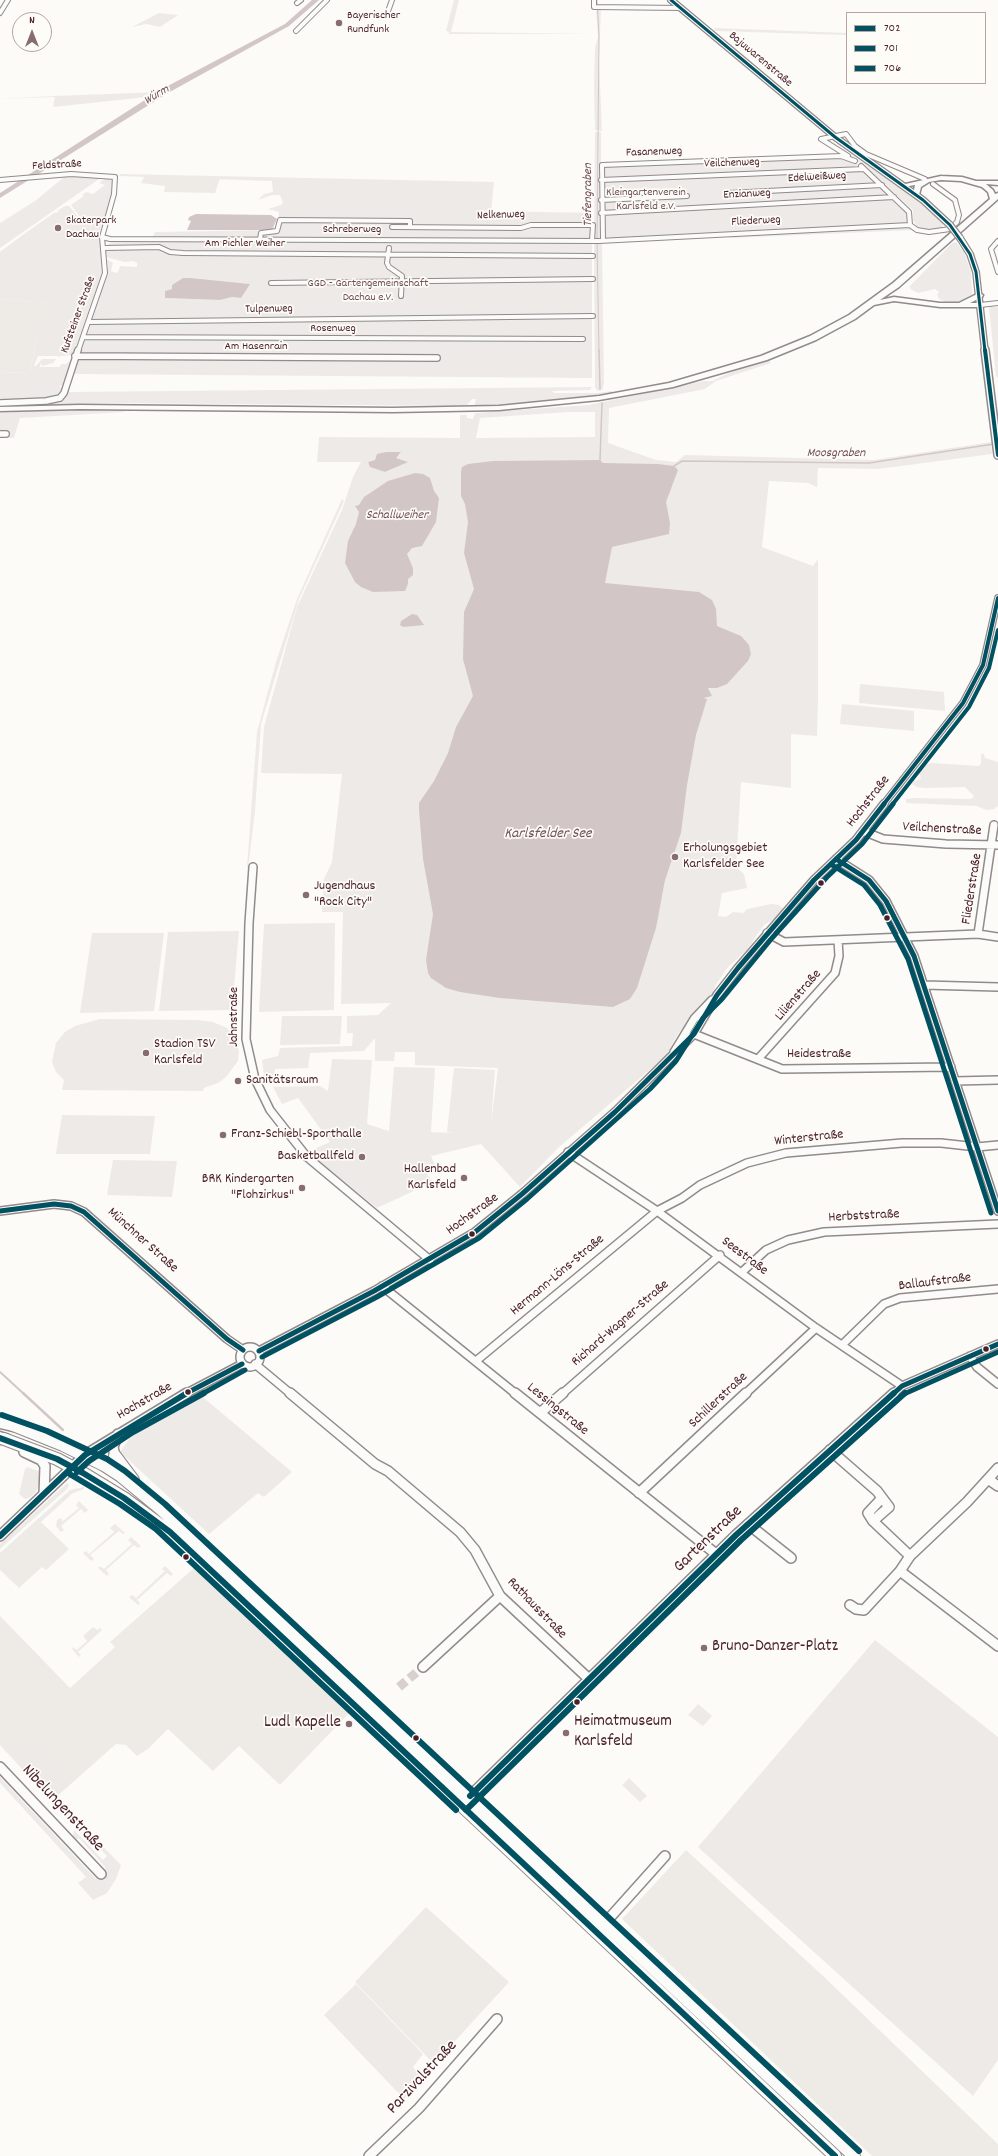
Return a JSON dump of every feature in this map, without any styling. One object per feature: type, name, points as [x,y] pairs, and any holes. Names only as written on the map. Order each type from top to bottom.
[{"type":"highway","points":[[904,185],[955,178],[998,184]]},
{"type":"highway","points":[[916,194],[918,186],[929,182]]},
{"type":"highway","points":[[0,409],[80,407],[432,410],[499,408],[565,402],[670,385],[740,366],[813,338],[852,317],[896,285],[996,197],[991,191],[977,182]]},
{"type":"highway","points":[[896,285],[901,294],[913,301]]},
{"type":"highway","points":[[959,305],[980,295]]},
{"type":"highway","points":[[871,304],[894,299],[940,305],[980,305]]},
{"type":"highway","points":[[0,1422],[13,1426]]},
{"type":"main road","name":"Bajuwarenstraße","points":[[671,0],[864,160],[916,194],[950,225],[960,238],[970,254],[976,272],[998,453]]},
{"type":"main road","points":[[13,1426],[85,1455],[110,1469],[140,1491],[327,1671],[601,1928],[835,2156]]},
{"type":"main road","points":[[2,1438],[72,1467],[107,1487],[203,1553]]},
{"type":"main road","points":[[115,1456],[140,1491]]},
{"type":"main road","points":[[601,1928],[854,2156]]},
{"type":"street","points":[[0,14],[8,0]]},
{"type":"street","points":[[297,3],[301,0]]},
{"type":"street","points":[[296,31],[327,0]]},
{"type":"street","points":[[387,14],[392,0]]},
{"type":"street","points":[[594,0],[594,7],[681,8]]},
{"type":"street","points":[[0,4],[6,5]]},
{"type":"street","points":[[846,134],[855,146],[866,154],[893,168],[929,182],[955,200],[959,211],[957,222],[950,229],[939,232],[917,230],[910,225],[909,212],[855,161],[835,146],[821,139],[846,134]]},
{"type":"street","name":"Fasanenweg","points":[[601,180],[602,165],[841,156],[855,161]]},
{"type":"street","name":"Veilchenweg","points":[[601,180],[864,169]]},
{"type":"street","name":"Feldstraße","points":[[0,180],[71,174],[115,177]]},
{"type":"street","name":"Kufsteiner Straße","points":[[0,403],[46,401],[60,398],[64,393],[75,356],[89,322],[105,273],[102,237],[114,194],[115,177]]},
{"type":"street","points":[[597,241],[601,213],[601,180]]},
{"type":"street","name":"Edelweißweg","points":[[729,193],[882,185]]},
{"type":"street","points":[[601,200],[687,196]]},
{"type":"street","name":"Enzianweg","points":[[601,213],[894,197]]},
{"type":"street","name":"Nelkenweg","points":[[260,240],[261,233],[277,231],[280,220],[393,220],[409,221],[410,227]]},
{"type":"street","points":[[389,240],[393,220]]},
{"type":"street","name":"Nelkenweg","points":[[392,227],[521,228],[531,225],[594,225],[597,241]]},
{"type":"street","name":"Fliederweg","points":[[597,241],[910,225]]},
{"type":"street","name":"Schreberweg","points":[[102,237],[110,239],[597,241]]},
{"type":"street","points":[[998,240],[991,249],[998,272]]},
{"type":"street","name":"Am Pichler Weiher","points":[[103,248],[159,247],[170,252],[183,253],[593,256]]},
{"type":"street","points":[[389,248],[389,267],[402,276],[401,296]]},
{"type":"street","points":[[271,283],[593,279]]},
{"type":"street","points":[[980,305],[997,304]]},
{"type":"street","name":"Tulpenweg","points":[[89,322],[593,316]]},
{"type":"street","name":"Rosenweg","points":[[83,337],[583,339]]},
{"type":"street","name":"Am Hasenrain","points":[[75,356],[437,358]]},
{"type":"street","points":[[0,434],[6,434]]},
{"type":"street","name":"Hochstraße","points":[[671,1058],[684,1032],[698,1013],[717,995],[767,933],[863,831],[963,702],[983,665],[998,598]]},
{"type":"street","name":"Fliederstraße","points":[[978,934],[995,844],[994,824]]},
{"type":"street","name":"Veilchenstraße","points":[[863,831],[883,839],[946,844],[995,844]]},
{"type":"street","points":[[836,859],[869,880],[886,901],[905,938],[924,986],[998,1211]]},
{"type":"street","name":"Jahnstraße","points":[[253,867],[249,923],[246,1039],[255,1079],[270,1110],[307,1157],[430,1260]]},
{"type":"street","points":[[767,933],[784,942],[978,934],[998,936]]},
{"type":"street","name":"Lilienstraße","points":[[758,1059],[835,973],[839,956],[838,940]]},
{"type":"street","points":[[924,986],[998,987]]},
{"type":"street","name":"Hochstraße","points":[[259,1351],[430,1260],[475,1232],[522,1194],[640,1089],[694,1034],[717,995]]},
{"type":"street","name":"Heidestraße","points":[[694,1034],[782,1069],[951,1067]]},
{"type":"street","points":[[956,1081],[998,1080]]},
{"type":"street","name":"Winterstraße","points":[[657,1211],[725,1172],[766,1157],[799,1152],[920,1142],[998,1146]]},
{"type":"street","name":"Seestraße","points":[[568,1152],[720,1255],[816,1328],[843,1344],[902,1386]]},
{"type":"street","name":"Münchner Straße","points":[[0,1211],[35,1205],[54,1204],[71,1206],[84,1212],[227,1339],[243,1350]]},
{"type":"street","name":"Hermann-Löns-Straße","points":[[476,1361],[657,1211]]},
{"type":"street","name":"Herbststraße","points":[[742,1272],[766,1250],[788,1240],[824,1232],[998,1224]]},
{"type":"street","name":"Richard-Wagner-Straße","points":[[540,1413],[720,1255]]},
{"type":"street","name":"Lessingstraße","points":[[382,1286],[716,1554]]},
{"type":"street","name":"Ballaufstraße","points":[[843,1344],[884,1304],[900,1298],[998,1289]]},
{"type":"street","name":"Schillerstraße","points":[[639,1493],[816,1328]]},
{"type":"street","name":"Gartenstraße","points":[[465,1800],[716,1554],[902,1386],[998,1344]]},
{"type":"street","points":[[253,1348],[259,1351],[261,1356],[256,1364],[248,1366],[242,1364],[239,1355],[243,1350],[253,1348]]},
{"type":"street","points":[[970,1356],[977,1366],[998,1384]]},
{"type":"street","name":"Hochstraße","points":[[85,1455],[172,1401],[242,1364]]},
{"type":"street","name":"Rathausstraße","points":[[256,1364],[375,1464],[388,1471],[460,1532],[475,1550],[500,1596],[589,1679]]},
{"type":"street","points":[[115,1456],[113,1447],[118,1434]]},
{"type":"street","points":[[18,1444],[24,1452],[41,1460],[44,1466],[44,1494]]},
{"type":"street","points":[[830,1450],[877,1491],[882,1498],[868,1513],[873,1521],[910,1556]]},
{"type":"street","points":[[0,1536],[85,1455]]},
{"type":"street","points":[[850,1605],[856,1609],[864,1610],[900,1571],[910,1556],[967,1502],[998,1468]]},
{"type":"street","points":[[988,1479],[998,1486]]},
{"type":"street","points":[[748,1524],[791,1558]]},
{"type":"street","points":[[900,1571],[998,1646]]},
{"type":"street","points":[[423,1667],[500,1596]]},
{"type":"street","name":"Nibelungenstraße","points":[[0,1767],[101,1874]]},
{"type":"street","points":[[601,1928],[665,1856]]},
{"type":"street","name":"Parzivalstraße","points":[[369,2156],[423,2103],[497,2019]]},
{"type":"shaded area","points":[[145,176],[220,178],[215,193],[164,192],[165,186],[141,183]]},
{"type":"shaded area","points":[[0,299],[47,303],[39,320],[71,320],[71,323],[37,334],[30,372],[0,373]]},
{"type":"shaded area","points":[[41,1522],[69,1549],[46,1570],[42,1567],[19,1588],[0,1570],[0,1558]]},
{"type":"shaded area","points":[[194,1568],[313,1671],[353,1709],[280,1785],[239,1746],[213,1771],[168,1729],[148,1749],[137,1756],[126,1745],[116,1744],[55,1798],[33,1781],[0,1745],[0,1616],[70,1688],[115,1647],[110,1642]]},
{"type":"shaded area","points":[[686,1850],[822,1975],[998,2144],[998,2156],[872,2156],[622,1919]]},
{"type":"shaded area","points":[[426,1907],[509,1982],[434,2064],[355,1982]]},
{"type":"green space","points":[[454,0],[459,0],[451,32],[594,34],[448,34],[450,32],[446,31]]},
{"type":"green space","points":[[601,8],[599,60],[602,131],[595,130],[594,86],[595,48],[598,37],[596,11]]},
{"type":"green space","points":[[159,13],[178,15],[160,27],[146,24],[132,27]]},
{"type":"green space","points":[[714,28],[846,33],[846,35],[715,31]]},
{"type":"green space","points":[[162,92],[156,96],[53,107],[55,97],[0,99],[54,96]]},
{"type":"green space","points":[[595,132],[601,132],[601,240],[594,240]]},
{"type":"green space","points":[[830,140],[916,199],[943,223],[942,229],[932,231],[919,229],[913,220],[913,210],[859,162],[828,141]]},
{"type":"green space","name":"Kleingartenverein Karlsfeld e.V.","points":[[842,155],[855,162],[881,185],[879,186],[899,207],[903,207],[908,213],[909,224],[603,239],[603,164]]},
{"type":"green space","name":"GGD - Gartengemeinschaft Dachau e.V.","points":[[120,174],[494,182],[491,211],[592,213],[592,314],[588,317],[592,317],[592,378],[72,374],[69,392],[592,387],[590,390],[552,391],[554,393],[598,393],[612,391],[612,393],[540,402],[474,407],[476,399],[472,399],[467,405],[453,406],[113,403],[0,406],[0,404],[55,401],[64,397],[67,392],[72,369],[108,273],[107,259],[113,263],[111,271],[115,273],[118,272],[120,266],[137,267],[137,263],[133,261],[125,262],[106,257],[106,251],[114,249],[152,248],[162,249],[163,253],[177,253],[163,246],[107,246],[113,240],[152,239],[155,232],[277,230],[279,212],[268,209],[283,203],[280,195],[272,195],[258,200],[264,194],[273,192],[272,181],[119,176]],"holes":[[[183,278],[249,284],[241,298],[232,297],[220,300],[165,298],[165,291],[172,289],[172,285]]]},
{"type":"green space","points":[[72,175],[102,177],[0,248],[0,223],[35,201],[64,177]]},
{"type":"green space","points":[[106,178],[114,179],[111,198],[99,233],[101,233],[100,249],[103,273],[86,323],[72,355],[60,356],[59,358],[58,356],[38,356],[34,366],[36,366],[42,359],[56,359],[53,363],[43,366],[40,364],[40,367],[60,367],[61,364],[66,364],[72,359],[65,385],[59,386],[64,390],[56,398],[0,400],[0,373],[30,372],[37,334],[36,324],[71,323],[71,320],[39,320],[46,303],[0,299],[0,252],[54,213],[59,212],[57,211],[65,206],[69,206],[80,219],[88,221],[81,218],[71,205],[84,196],[82,195],[86,192],[93,194],[105,185],[99,183]],"holes":[[[91,219],[101,219],[98,232],[100,222],[93,222],[89,232],[92,222],[88,221]]]},
{"type":"green space","points":[[910,226],[914,230],[732,238],[724,235]]},
{"type":"green space","points":[[602,242],[604,384],[602,390],[598,391],[595,388],[594,243]]},
{"type":"green space","points":[[956,242],[964,252],[971,272],[972,294],[969,300],[949,303],[939,299],[937,295],[939,292],[935,289],[918,293],[912,290],[909,287],[952,243]]},
{"type":"green space","points":[[989,307],[998,307],[998,378],[996,376]]},
{"type":"green space","points":[[30,321],[33,323],[34,336],[27,367],[24,369]]},
{"type":"green space","points":[[768,360],[771,363],[716,381],[705,389],[609,408],[608,443],[656,460],[676,462],[685,455],[874,460],[991,442],[992,454],[878,469],[818,468],[817,487],[808,483],[769,481],[762,547],[813,566],[818,559],[817,736],[791,734],[791,788],[741,782],[736,867],[744,874],[747,888],[722,893],[718,916],[726,917],[733,912],[743,913],[747,909],[771,904],[779,905],[783,909],[777,917],[764,925],[747,950],[727,968],[715,986],[714,992],[701,1004],[676,1037],[667,1055],[558,1148],[520,1187],[481,1144],[431,1156],[436,1167],[427,1174],[433,1182],[377,1208],[317,1160],[314,1149],[330,1142],[298,1098],[282,1104],[273,1087],[320,1086],[328,1091],[332,1059],[372,1060],[367,1124],[389,1131],[394,1067],[435,1068],[431,1132],[454,1133],[447,1132],[454,1068],[495,1070],[491,1123],[498,1068],[415,1065],[415,1052],[395,1052],[394,1061],[375,1061],[375,1038],[364,1051],[310,1053],[308,1068],[275,1069],[273,1084],[265,1084],[262,1060],[278,1056],[280,1048],[352,1046],[353,1033],[347,1033],[347,1016],[378,1015],[391,1003],[341,1004],[343,912],[322,912],[324,879],[332,862],[342,774],[261,773],[264,727],[297,607],[342,510],[353,477],[361,462],[317,462],[319,437],[460,438],[460,415],[467,415],[467,418],[473,419],[475,413],[588,405],[704,381],[712,381],[731,372]],"holes":[[[569,412],[595,412],[595,437],[476,438],[480,418]],[[386,452],[401,452],[395,458],[407,462],[385,472],[370,467],[368,462],[375,460]]]},
{"type":"green space","points":[[23,369],[20,371],[0,372],[0,370]]},
{"type":"green space","points":[[63,409],[121,410],[125,412],[20,418],[14,438],[9,438],[9,432],[0,433],[0,413]]},
{"type":"green space","points":[[342,499],[344,501],[299,599],[261,724],[255,811],[248,869],[257,732],[276,662],[297,599]]},
{"type":"green space","points":[[860,684],[944,692],[945,711],[859,703]]},
{"type":"green space","points":[[842,704],[914,711],[914,731],[840,724]]},
{"type":"green space","points":[[981,754],[984,754],[985,758],[998,762],[998,806],[994,809],[986,810],[977,806],[906,803],[906,799],[913,798],[971,799],[974,796],[965,787],[925,788],[917,787],[912,784],[914,781],[921,779],[919,772],[924,765],[931,763],[979,766],[981,763]]},
{"type":"green space","points":[[335,923],[334,1010],[259,1012],[264,924]]},
{"type":"green space","points":[[239,931],[232,1010],[159,1011],[168,932]]},
{"type":"green space","points":[[92,933],[164,933],[154,1011],[80,1013]]},
{"type":"green space","points":[[282,1016],[342,1016],[340,1044],[280,1045]]},
{"type":"green space","name":"Stadion TSV Karlsfeld","points":[[100,1019],[197,1020],[213,1022],[227,1028],[235,1038],[239,1051],[238,1061],[226,1077],[218,1083],[204,1088],[203,1091],[62,1090],[64,1080],[56,1072],[52,1062],[56,1043],[65,1032],[75,1026]]},
{"type":"green space","points":[[62,1115],[155,1116],[150,1154],[56,1154]]},
{"type":"green space","points":[[113,1160],[177,1161],[172,1197],[107,1195]]},
{"type":"green space","points":[[198,1393],[292,1472],[264,1497],[258,1493],[209,1534],[120,1452],[129,1439],[174,1405]]},
{"type":"green space","points":[[27,1467],[41,1472],[41,1478],[36,1492],[29,1498],[25,1499],[19,1494],[25,1469]]},
{"type":"green space","points":[[67,1483],[69,1485],[67,1489],[0,1549],[0,1544]]},
{"type":"green space","points":[[84,1487],[84,1489],[73,1493],[0,1559],[0,1553],[70,1490]]},
{"type":"green space","points":[[79,1501],[88,1510],[85,1513],[81,1509],[61,1526],[64,1530],[61,1532],[56,1526],[57,1520],[60,1518],[63,1521],[79,1508],[76,1505]]},
{"type":"green space","points":[[115,1524],[125,1533],[123,1534],[119,1531],[90,1555],[94,1559],[91,1561],[83,1553],[86,1551],[89,1554],[114,1532],[110,1528]]},
{"type":"green space","points":[[131,1537],[141,1546],[138,1548],[134,1545],[106,1570],[109,1574],[107,1576],[98,1568],[100,1566],[104,1569],[132,1544],[128,1540]]},
{"type":"green space","points":[[165,1566],[173,1574],[171,1576],[167,1573],[137,1600],[140,1603],[138,1605],[129,1597],[132,1595],[136,1598],[165,1571],[162,1569]]},
{"type":"green space","points":[[93,1627],[97,1630],[100,1628],[102,1630],[78,1652],[81,1655],[79,1657],[72,1649],[73,1647],[77,1650],[87,1641],[83,1636]]},
{"type":"green space","points":[[875,1640],[998,1737],[998,2060],[973,2096],[698,1847]]},
{"type":"green space","points":[[698,1704],[712,1716],[703,1726],[688,1715]]},
{"type":"green space","points":[[26,1740],[39,1748],[67,1777],[50,1795],[11,1753]]},
{"type":"green space","points":[[0,1777],[96,1879],[105,1871],[105,1867],[80,1839],[75,1839],[73,1835],[74,1830],[103,1860],[107,1856],[76,1823],[78,1821],[121,1865],[116,1879],[107,1893],[93,1900],[78,1883],[86,1877],[0,1783]]},
{"type":"green space","points":[[629,1778],[647,1796],[640,1802],[622,1785]]},
{"type":"green space","points":[[356,1984],[423,2054],[413,2067],[422,2078],[404,2099],[324,2015]]},
{"type":"water","points":[[196,214],[271,215],[277,219],[272,230],[187,230],[191,221],[188,220],[189,217]]},
{"type":"water","points":[[183,278],[250,284],[241,298],[232,297],[220,300],[165,298],[165,291],[172,289],[172,285]]},
{"type":"water","points":[[386,452],[401,452],[396,458],[408,462],[385,472],[370,467],[368,462],[375,460],[377,454]]},
{"type":"water","name":"Karlsfelder See","points":[[600,460],[603,463],[658,464],[674,466],[678,470],[666,502],[670,523],[669,534],[612,547],[605,583],[699,592],[712,600],[716,609],[717,626],[741,636],[749,645],[751,654],[748,661],[727,684],[717,688],[708,688],[712,696],[703,698],[707,699],[696,735],[687,785],[681,833],[665,880],[656,928],[637,988],[630,999],[613,1007],[500,998],[460,992],[446,988],[431,978],[428,973],[426,960],[433,914],[423,859],[419,803],[434,781],[448,753],[456,727],[473,696],[463,659],[464,612],[474,589],[464,553],[468,522],[465,504],[461,496],[462,467],[468,464],[493,461]]},
{"type":"water","name":"Schallweiher","points":[[415,473],[423,474],[430,478],[434,491],[439,498],[436,522],[422,546],[412,548],[407,554],[413,568],[413,575],[408,579],[408,584],[405,591],[373,592],[361,587],[355,582],[345,563],[348,541],[356,524],[359,512],[355,506],[359,505],[364,497],[388,481]]},
{"type":"water","points":[[412,614],[417,615],[424,625],[403,627],[400,625],[401,621]]},
{"type":"waterway","name":"Würm","points":[[0,196],[165,91],[287,25],[316,0]]},
{"type":"waterway","name":"Tiefengraben","points":[[597,0],[599,35],[597,242],[599,351]]},
{"type":"waterway","name":"Tiefengraben","points":[[599,350],[600,389]]},
{"type":"waterway","name":"Tiefengraben","points":[[600,460],[602,403]]},
{"type":"waterway","name":"Moosgraben","points":[[674,466],[682,461],[869,463],[994,444]]},
{"type":"waterway","points":[[0,1372],[24,1394]]},
{"type":"waterway","points":[[23,1393],[63,1430]]},
{"type":"tunnel","points":[[399,1687],[423,1667]]},
{"type":"transit line","name":"702","points":[[671,0],[835,137],[923,200],[950,225],[960,238],[970,254],[976,272],[993,427],[998,455]]},
{"type":"transit line","name":"702","points":[[259,1351],[374,1291],[475,1232],[522,1194],[615,1112],[694,1034],[717,995],[738,968],[814,880],[856,840],[963,703],[983,665],[998,598]]},
{"type":"transit line","name":"701","points":[[262,1357],[377,1297],[479,1238],[527,1199],[650,1089],[676,1061],[690,1036],[703,1018],[722,999],[772,938],[827,877],[862,844],[969,707],[989,668],[998,630]]},
{"type":"transit line","name":"702","points":[[836,859],[869,880],[886,901],[914,956],[998,1211]]},
{"type":"transit line","name":"701","points":[[832,865],[864,885],[880,905],[908,959],[991,1213]]},
{"type":"transit line","name":"702","points":[[0,1211],[54,1204],[71,1206],[84,1212],[227,1339],[243,1350]]},
{"type":"transit line","name":"702","points":[[470,1796],[736,1535],[902,1386],[998,1344]]},
{"type":"transit line","name":"701","points":[[466,1810],[741,1540],[906,1392],[998,1352]]},
{"type":"transit line","name":"702","points":[[0,1536],[85,1455],[171,1401],[242,1364]]},
{"type":"transit line","name":"701","points":[[77,1472],[89,1461],[133,1432],[245,1370]]},
{"type":"transit line","name":"706","points":[[2,1415],[47,1431],[107,1459],[125,1471],[165,1504],[859,2151]]},
{"type":"transit line","name":"702","points":[[0,1438],[57,1459],[83,1473],[124,1498],[170,1532],[835,2156]]},
{"type":"transit line","name":"701","points":[[68,1473],[120,1504],[156,1529],[456,1810]]},
{"type":"place","name":"Bayerischer Rundfunk","points":[[339,23]]},
{"type":"place","name":"Skaterpark Dachau","points":[[58,228]]},
{"type":"place","name":"Erholungsgebiet Karlsfelder See","points":[[675,857]]},
{"type":"place","name":"Jugendhaus \"Rock City\"","points":[[306,895]]},
{"type":"place","name":"Stadion TSV Karlsfeld","points":[[146,1053]]},
{"type":"place","name":"Sanitätsraum","points":[[238,1081]]},
{"type":"place","name":"Franz-Schiebl-Sporthalle","points":[[223,1135]]},
{"type":"place","name":"Basketballfeld","points":[[362,1157]]},
{"type":"place","name":"Hallenbad Karlsfeld","points":[[464,1178]]},
{"type":"place","name":"BRK Kindergarten \"Flohzirkus\"","points":[[302,1188]]},
{"type":"place","name":"Bruno-Danzer-Platz","points":[[704,1648]]},
{"type":"place","name":"Ludl Kapelle","points":[[349,1724]]},
{"type":"place","name":"Heimatmuseum Karlsfeld","points":[[566,1733]]}]
